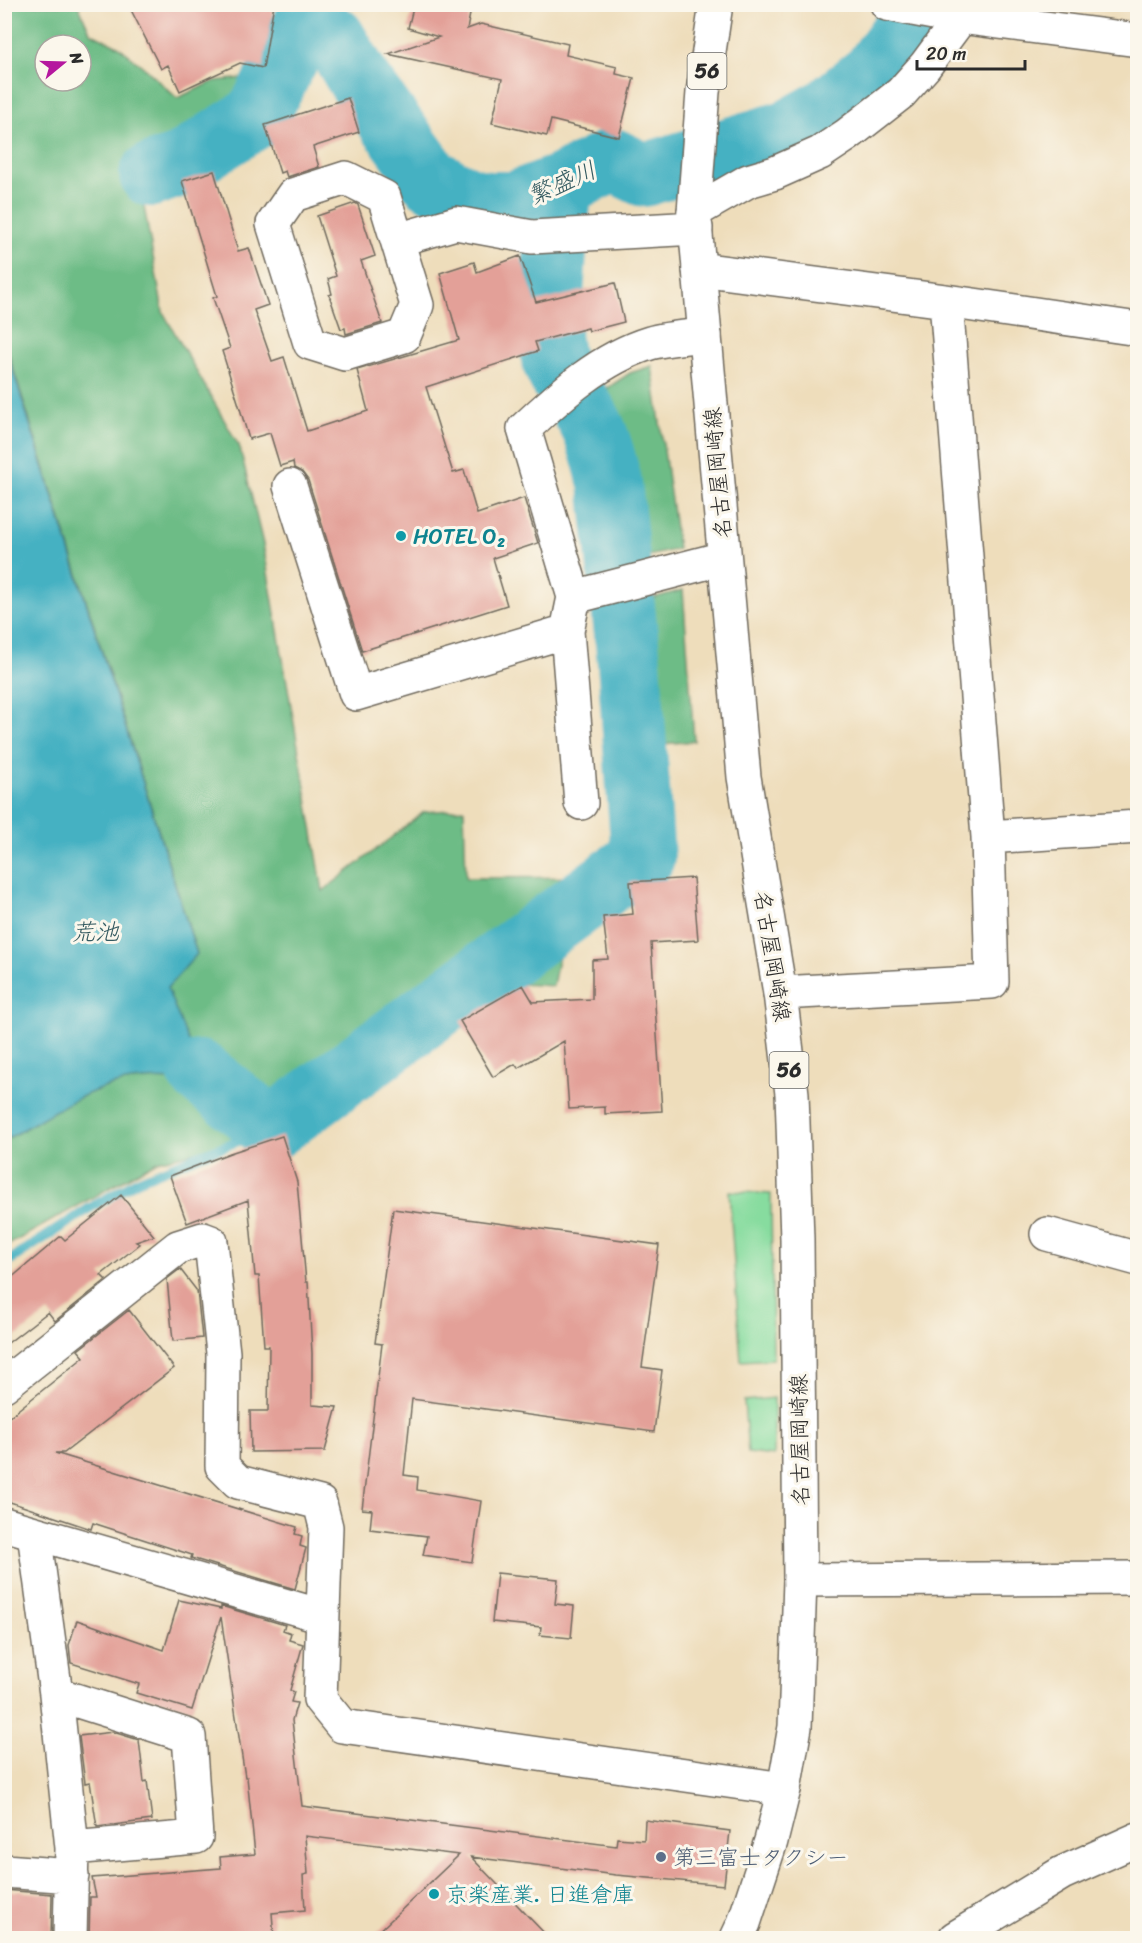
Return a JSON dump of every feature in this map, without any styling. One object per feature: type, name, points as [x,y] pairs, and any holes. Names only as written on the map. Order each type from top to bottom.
[{"type":"street","name":"名古屋岡崎線","points":[[716,4],[699,137],[695,212],[744,777],[780,993],[792,1094],[796,1206],[800,1580],[795,1727],[784,1789],[768,1851],[737,1938]]},
{"type":"street","points":[[888,5],[959,12],[1137,40]]},
{"type":"street","points":[[397,240],[456,223],[532,237],[558,235],[695,212],[748,181],[775,173],[820,153],[847,135],[901,93],[959,12]]},
{"type":"street","points":[[346,178],[384,197],[397,240],[417,305],[404,336],[345,354],[310,343],[273,224],[293,195],[346,178]]},
{"type":"street","points":[[699,269],[946,301],[1137,329]]},
{"type":"street","points":[[780,993],[992,982],[988,837],[946,301]]},
{"type":"street","points":[[581,803],[567,631],[574,597],[524,429],[590,373],[624,354],[649,344],[705,335]]},
{"type":"street","points":[[290,486],[356,694],[567,631]]},
{"type":"street","points":[[574,597],[724,558]]},
{"type":"street","points":[[988,837],[1137,827]]},
{"type":"street","points":[[1047,1234],[1137,1259]]},
{"type":"street","points":[[4,1385],[178,1247],[203,1239],[212,1242],[223,1353],[222,1466],[238,1482],[320,1503],[326,1527],[320,1699],[342,1726],[784,1789]]},
{"type":"street","points":[[70,1938],[72,1862],[56,1694],[19,1529],[322,1616]]},
{"type":"street","points":[[800,1580],[1137,1578]]},
{"type":"street","points":[[4,1871],[72,1862],[196,1837],[189,1736],[56,1694]]},
{"type":"street","points":[[954,1938],[1062,1873],[1137,1839]]},
{"type":"green space","points":[[5,5],[78,5],[92,33],[33,33],[33,93],[93,93],[93,34],[118,46],[177,98],[215,81],[272,75],[254,111],[181,158],[143,201],[163,312],[240,448],[263,544],[323,891],[424,812],[464,809],[466,878],[628,877],[564,927],[553,986],[490,982],[283,1132],[157,1161],[5,1247],[5,1140],[70,1102],[112,1085],[143,1080],[195,1082],[202,1066],[187,1038],[167,988],[197,953],[5,342]]},
{"type":"green space","points":[[652,366],[678,549],[602,567],[595,510],[565,416],[630,373]]},
{"type":"green space","points":[[683,590],[694,741],[620,748],[616,746],[609,610]]},
{"type":"green space","points":[[729,1191],[771,1194],[773,1359],[741,1361]]},
{"type":"green space","points":[[774,1398],[774,1456],[748,1453],[744,1401]]},
{"type":"water","name":"荒池","points":[[4,342],[197,954],[167,988],[187,1038],[202,1066],[196,1082],[144,1080],[122,1082],[98,1090],[70,1102],[5,1140]]},
{"type":"building","points":[[128,4],[274,4],[263,68],[240,63],[180,91],[168,65],[161,69]]},
{"type":"building","points":[[414,4],[472,4],[467,29],[481,24],[568,44],[566,55],[617,67],[616,74],[634,78],[619,137],[551,120],[547,136],[492,123],[502,79],[388,54],[439,37],[408,28]]},
{"type":"building","points":[[348,98],[359,132],[313,147],[319,167],[287,177],[285,171],[280,173],[265,125]]},
{"type":"building","points":[[214,171],[238,251],[249,248],[268,305],[254,310],[272,361],[284,357],[307,431],[368,411],[357,370],[459,340],[440,273],[474,262],[477,272],[520,256],[536,302],[615,283],[624,322],[589,331],[588,328],[535,342],[538,351],[426,387],[453,473],[464,470],[477,514],[524,498],[538,543],[493,558],[507,605],[362,651],[308,480],[302,472],[294,468],[293,462],[280,466],[270,433],[249,439],[222,351],[230,348],[213,298],[217,296],[182,181]]},
{"type":"building","points":[[355,203],[358,205],[375,256],[361,261],[382,323],[346,334],[345,328],[341,329],[329,295],[332,294],[328,279],[336,276],[317,216]]},
{"type":"building","points":[[693,878],[698,940],[651,943],[662,1111],[605,1114],[605,1107],[569,1109],[564,1041],[518,1068],[515,1064],[493,1077],[460,1021],[523,985],[533,1002],[592,999],[592,960],[608,959],[603,917],[633,914],[630,882]]},
{"type":"building","points":[[282,1136],[297,1182],[306,1282],[308,1282],[312,1405],[337,1407],[325,1451],[251,1452],[250,1411],[268,1411],[269,1346],[264,1346],[259,1276],[255,1276],[248,1200],[187,1223],[170,1176]]},
{"type":"building","points":[[121,1195],[154,1236],[136,1242],[140,1244],[101,1275],[106,1280],[55,1321],[48,1312],[4,1346],[4,1284],[61,1236],[65,1240]]},
{"type":"building","points":[[393,1209],[659,1245],[642,1367],[662,1370],[654,1432],[412,1399],[404,1475],[418,1477],[417,1490],[481,1501],[472,1562],[423,1555],[427,1536],[370,1529],[372,1510],[362,1509],[382,1344],[375,1343]]},
{"type":"building","points":[[180,1269],[197,1291],[202,1338],[173,1341],[167,1279]]},
{"type":"building","points":[[129,1310],[174,1368],[64,1453],[55,1453],[297,1527],[295,1534],[302,1536],[300,1546],[306,1548],[295,1589],[191,1558],[192,1555],[93,1523],[91,1529],[4,1500],[4,1421],[84,1357],[78,1350]]},
{"type":"building","points":[[497,1573],[558,1579],[555,1604],[574,1606],[571,1638],[540,1635],[541,1627],[492,1622]]},
{"type":"building","points":[[179,1600],[221,1609],[221,1606],[285,1625],[283,1630],[291,1633],[289,1640],[303,1644],[290,1690],[294,1692],[291,1702],[297,1703],[292,1720],[302,1806],[616,1846],[617,1838],[644,1840],[645,1820],[730,1831],[724,1885],[616,1875],[471,1857],[549,1938],[372,1938],[459,1855],[305,1836],[308,1874],[303,1875],[305,1910],[272,1913],[274,1938],[89,1938],[90,1897],[96,1897],[92,1878],[221,1868],[220,1857],[255,1854],[247,1777],[245,1777],[221,1617],[192,1710],[136,1693],[139,1684],[71,1663],[69,1645],[77,1620],[164,1650]]},
{"type":"building","points":[[113,1732],[139,1740],[144,1782],[147,1781],[152,1820],[97,1827],[90,1782],[85,1783],[79,1736]]},
{"type":"building","points":[[4,1890],[52,1894],[51,1938],[4,1937]]},
{"type":"waterway","name":"繁盛川","points":[[151,175],[182,164],[257,116],[306,21],[334,38],[359,80],[431,179],[470,199],[488,203],[515,203],[560,186],[613,160],[644,175],[789,131],[828,109],[873,73],[922,4]]},
{"type":"waterway","points":[[199,1072],[271,1129],[643,857],[629,663],[610,483],[594,429],[564,383],[552,355],[549,335],[560,186]]},
{"type":"waterway","points":[[4,1264],[90,1208],[137,1181],[271,1129]]},
{"type":"place","name":"HOTEL O₂","points":[[401,536]]},
{"type":"place","name":"第三富士タクシー","points":[[661,1857]]},
{"type":"place","name":"京楽産業. 日進倉庫","points":[[434,1894]]}]
